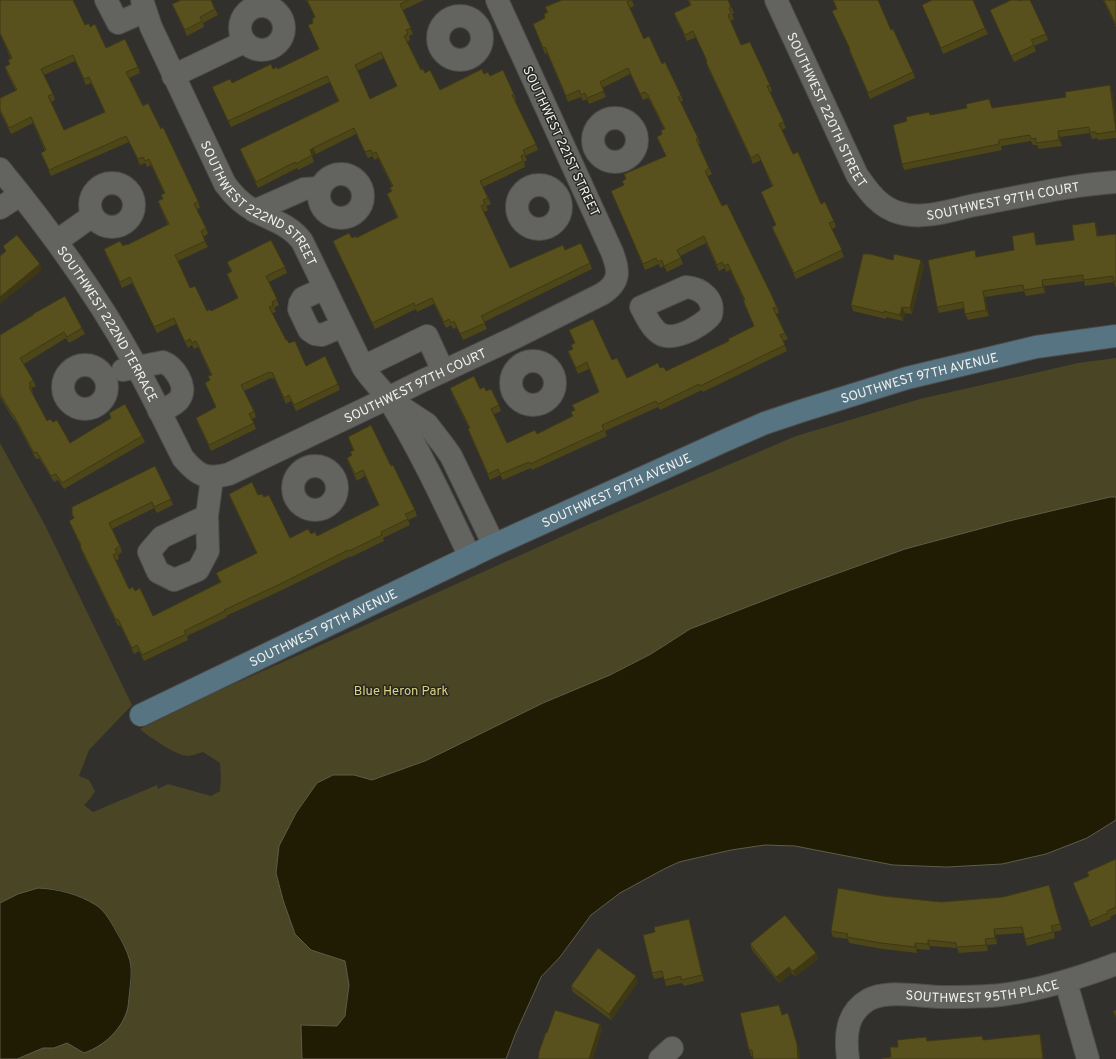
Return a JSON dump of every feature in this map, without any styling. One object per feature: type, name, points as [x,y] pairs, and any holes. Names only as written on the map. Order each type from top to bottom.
[{"type":"street","points":[[106,0],[118,23],[143,6]]},
{"type":"street","name":"SOUTHWEST 221ST STREET","points":[[497,0],[615,259],[617,274],[614,284]]},
{"type":"street","name":"SOUTHWEST 220TH STREET","points":[[776,0],[857,175],[871,194],[879,202],[890,209]]},
{"type":"street","name":"SOUTHWEST 222ND STREET","points":[[143,6],[173,76],[225,184],[232,194],[254,211],[283,224],[297,234],[302,241],[325,288],[362,367],[388,398]]},
{"type":"street","points":[[481,30],[506,19]]},
{"type":"street","points":[[173,76],[244,42]]},
{"type":"street","points":[[570,160],[594,149]]},
{"type":"street","name":"SOUTHWEST 222ND TERRACE","points":[[0,169],[57,241],[97,300],[136,366],[183,458],[192,468],[202,475],[212,478]]},
{"type":"street","name":"SOUTHWEST 97TH COURT","points":[[890,209],[903,214],[922,215],[1038,193],[1116,182]]},
{"type":"street","points":[[254,211],[304,188],[320,188]]},
{"type":"street","points":[[560,198],[583,188]]},
{"type":"street","points":[[0,208],[20,195]]},
{"type":"street","points":[[57,241],[92,216]]},
{"type":"street","points":[[614,284],[641,307]]},
{"type":"street","name":"SOUTHWEST 97TH COURT","points":[[212,478],[238,470],[514,338],[602,294],[614,284]]},
{"type":"street","points":[[325,288],[303,298],[299,309],[309,330],[315,334],[322,335],[343,326]]},
{"type":"street","points":[[362,367],[427,336],[443,371]]},
{"type":"street","name":"SOUTHWEST 97TH AVENUE","points":[[141,715],[494,545],[765,423],[907,378],[1036,347],[1116,336]]},
{"type":"street","points":[[514,338],[526,362]]},
{"type":"street","points":[[106,377],[118,371],[136,366],[163,362],[169,364],[180,381],[182,390],[181,397],[175,403],[159,411]]},
{"type":"street","points":[[388,398],[427,424],[444,446],[451,456],[494,545]]},
{"type":"street","points":[[388,398],[420,454],[470,557]]},
{"type":"street","points":[[295,442],[307,467]]},
{"type":"street","points":[[207,516],[212,478]]},
{"type":"street","name":"SOUTHWEST 95TH PLACE","points":[[848,1059],[846,1038],[848,1026],[852,1016],[867,1001],[882,995],[893,994],[944,997],[983,996],[1026,991],[1066,982],[1116,964]]},
{"type":"street","points":[[1066,982],[1088,1059]]},
{"type":"green space","name":"Blue Heron Park","points":[[1116,358],[1116,497],[905,549],[791,590],[690,629],[651,654],[610,675],[543,703],[425,761],[372,780],[354,775],[333,775],[317,783],[296,813],[279,846],[276,873],[283,900],[295,934],[329,955],[345,961],[349,985],[345,1016],[337,1026],[302,1025],[302,1059],[17,1059],[43,1048],[54,1048],[67,1043],[84,1053],[97,1046],[127,1008],[132,972],[129,956],[115,927],[103,911],[88,900],[66,891],[40,889],[27,892],[0,903],[0,443],[45,525],[132,705],[89,750],[79,776],[89,780],[95,791],[84,805],[93,812],[157,785],[158,789],[168,784],[211,796],[220,791],[220,763],[203,752],[187,756],[182,755],[156,741],[140,729],[214,693],[585,526],[796,436],[920,399],[1078,363]]},
{"type":"shaded area","points":[[1110,497],[1116,497],[1116,820],[1087,838],[1046,854],[1002,864],[947,867],[893,865],[795,846],[765,845],[731,850],[679,862],[620,893],[591,915],[560,957],[541,977],[506,1059],[302,1059],[301,1025],[337,1026],[345,1016],[349,985],[345,961],[311,950],[295,934],[283,900],[276,873],[279,846],[296,813],[317,783],[333,775],[354,775],[372,780],[425,761],[543,703],[610,675],[651,654],[690,629],[791,590],[905,549],[1009,521]]},
{"type":"shaded area","points":[[38,888],[61,891],[75,895],[96,905],[105,913],[122,942],[130,961],[131,975],[128,1007],[122,1022],[112,1036],[99,1046],[84,1053],[67,1043],[54,1048],[43,1048],[17,1059],[0,1059],[0,903],[18,894]]},
{"type":"building","points":[[0,0],[73,0],[85,25],[89,23],[90,27],[95,24],[106,48],[125,39],[138,67],[126,72],[143,106],[148,103],[161,129],[163,127],[198,201],[194,204],[206,228],[201,231],[205,241],[175,255],[190,288],[195,286],[207,311],[210,309],[211,311],[238,298],[227,274],[232,271],[227,262],[271,240],[285,267],[266,276],[277,299],[272,302],[273,306],[269,307],[286,340],[289,343],[295,341],[306,366],[325,356],[338,384],[294,405],[289,395],[284,398],[272,372],[241,385],[254,411],[249,414],[254,423],[209,445],[196,418],[216,407],[205,383],[210,380],[208,376],[212,375],[196,341],[192,343],[190,339],[185,342],[174,318],[154,327],[130,277],[120,282],[104,249],[120,241],[123,246],[126,244],[127,245],[169,224],[158,201],[163,199],[161,195],[165,193],[149,159],[145,161],[143,157],[138,159],[126,136],[49,170],[41,153],[46,150],[31,117],[9,128],[0,110],[0,98],[17,90],[5,67],[10,64],[8,60],[12,58],[0,33]],"holes":[[[73,55],[84,79],[89,77],[105,112],[64,130],[48,96],[53,94],[41,69]]]},
{"type":"building","points":[[181,0],[211,0],[215,9],[200,17],[202,21],[185,30],[172,4]]},
{"type":"building","points":[[307,0],[409,0],[400,4],[411,28],[406,30],[408,34],[404,36],[421,70],[423,69],[425,73],[430,70],[440,90],[482,69],[484,74],[488,72],[490,76],[503,70],[514,94],[512,95],[536,144],[523,150],[525,154],[521,156],[523,161],[480,181],[488,198],[483,200],[485,204],[481,206],[510,268],[563,245],[565,250],[581,243],[590,263],[481,316],[485,323],[460,334],[454,321],[451,323],[449,319],[444,322],[432,298],[415,306],[414,303],[372,323],[333,241],[349,233],[352,238],[356,236],[356,238],[398,217],[387,194],[392,191],[390,188],[393,186],[376,152],[372,154],[371,150],[365,152],[354,128],[313,148],[310,150],[312,155],[296,164],[295,162],[256,182],[240,149],[339,101],[327,76],[228,121],[212,87],[230,79],[232,83],[271,64],[273,69],[277,67],[278,69],[319,49],[308,25],[313,23],[312,19],[315,17]],"holes":[[[381,52],[397,86],[370,99],[355,65]]]},
{"type":"building","points":[[562,0],[632,0],[627,2],[644,39],[649,36],[662,64],[665,62],[681,95],[678,97],[698,138],[696,139],[709,168],[705,171],[722,206],[727,204],[777,307],[773,308],[785,333],[780,335],[785,345],[700,386],[699,384],[658,404],[656,401],[602,425],[604,430],[530,464],[529,462],[500,474],[498,469],[488,474],[468,429],[470,428],[450,388],[474,376],[480,389],[484,387],[486,391],[491,389],[499,405],[491,409],[507,443],[535,430],[537,434],[573,416],[571,412],[575,410],[572,405],[599,392],[587,362],[576,368],[568,351],[573,349],[571,345],[575,343],[569,330],[593,319],[612,360],[617,358],[627,378],[658,363],[660,368],[664,367],[666,371],[729,341],[728,339],[754,326],[743,300],[745,300],[728,264],[724,266],[722,262],[717,265],[704,236],[677,250],[681,258],[664,266],[662,260],[658,262],[656,258],[643,264],[611,191],[624,185],[622,181],[626,179],[624,174],[666,156],[657,137],[662,134],[661,130],[665,129],[648,95],[645,92],[640,94],[628,68],[600,82],[604,91],[587,98],[585,93],[581,95],[579,90],[566,96],[545,47],[543,48],[533,24],[545,18],[544,14],[548,12],[545,7]]},
{"type":"building","points":[[689,0],[728,0],[731,7],[729,8],[731,13],[728,15],[741,45],[750,42],[770,85],[767,86],[784,122],[779,124],[793,154],[798,152],[821,204],[825,202],[834,221],[829,223],[842,250],[794,273],[772,227],[776,225],[761,192],[773,186],[758,154],[751,158],[693,31],[685,35],[674,13],[691,5]]},
{"type":"building","points":[[833,0],[878,0],[891,30],[893,29],[913,72],[868,93],[850,49],[832,11],[837,9]]},
{"type":"building","points":[[932,0],[973,0],[985,28],[941,48],[922,5]]},
{"type":"building","points":[[1011,0],[1030,0],[1046,34],[1031,40],[1034,45],[1011,56],[990,10]]},
{"type":"building","points":[[1104,0],[1116,0],[1116,25]]},
{"type":"building","points":[[1110,85],[1116,131],[1096,134],[1096,132],[1090,132],[1089,127],[1058,131],[1059,140],[1036,143],[1036,138],[1031,139],[1030,135],[999,140],[999,144],[902,164],[893,125],[907,121],[906,117],[929,112],[930,115],[967,108],[966,104],[989,99],[992,108],[1066,97],[1065,92]]},
{"type":"building","points":[[1095,222],[1097,236],[1116,234],[1116,281],[1114,282],[1113,276],[1083,280],[1083,275],[1042,280],[1043,287],[1024,290],[1023,285],[983,291],[986,310],[965,314],[963,302],[937,307],[928,260],[975,250],[976,257],[1014,250],[1012,236],[1034,232],[1036,245],[1074,240],[1072,225]]},
{"type":"building","points":[[17,235],[40,264],[0,297],[0,256],[6,251],[3,246]]},
{"type":"building","points":[[863,254],[870,254],[893,260],[894,254],[921,260],[910,308],[902,307],[900,315],[884,311],[884,313],[851,305]]},
{"type":"building","points":[[65,296],[82,328],[67,337],[64,332],[20,358],[33,380],[29,383],[31,386],[29,387],[47,421],[50,419],[53,422],[57,420],[70,443],[111,418],[109,413],[125,404],[142,436],[62,483],[56,474],[51,476],[37,452],[34,453],[13,414],[0,394],[0,335]]},
{"type":"building","points":[[371,425],[415,510],[405,514],[408,519],[381,532],[382,535],[224,610],[225,611],[184,631],[186,634],[142,655],[137,645],[132,648],[118,619],[116,620],[69,521],[74,518],[72,514],[72,507],[155,466],[171,499],[154,507],[152,502],[109,523],[120,546],[115,549],[117,553],[113,555],[129,589],[133,587],[135,591],[140,588],[153,616],[221,582],[216,573],[257,553],[229,494],[252,482],[258,495],[262,494],[264,497],[269,495],[290,538],[308,529],[311,534],[315,532],[317,536],[379,505],[363,470],[355,474],[347,458],[352,455],[350,452],[354,450],[348,437]]},
{"type":"building","points":[[1116,859],[1116,907],[1107,911],[1108,913],[1089,921],[1073,883],[1089,876],[1087,872]]},
{"type":"building","points":[[1049,885],[1060,924],[1051,926],[1053,932],[1025,939],[1022,927],[994,929],[995,938],[985,939],[986,945],[957,947],[956,943],[928,940],[928,944],[915,943],[915,947],[847,937],[848,934],[831,931],[838,888],[883,896],[941,902],[1003,897]]},
{"type":"building","points":[[785,915],[816,953],[793,971],[789,967],[776,977],[750,944]]},
{"type":"building","points":[[689,919],[702,975],[681,980],[681,976],[664,980],[662,971],[652,973],[643,935],[655,932],[654,927]]},
{"type":"building","points":[[598,948],[636,976],[609,1014],[571,986]]},
{"type":"building","points":[[779,1005],[782,1015],[788,1013],[797,1044],[798,1059],[753,1059],[752,1050],[749,1050],[740,1013]]},
{"type":"building","points":[[555,1010],[600,1024],[589,1059],[538,1059],[539,1052]]},
{"type":"building","points":[[1116,1010],[1116,1018],[1113,1011]]},
{"type":"building","points":[[1040,1034],[1043,1059],[882,1059],[891,1057],[890,1047],[898,1047],[897,1040],[926,1037],[927,1041],[982,1036],[983,1040]]}]
